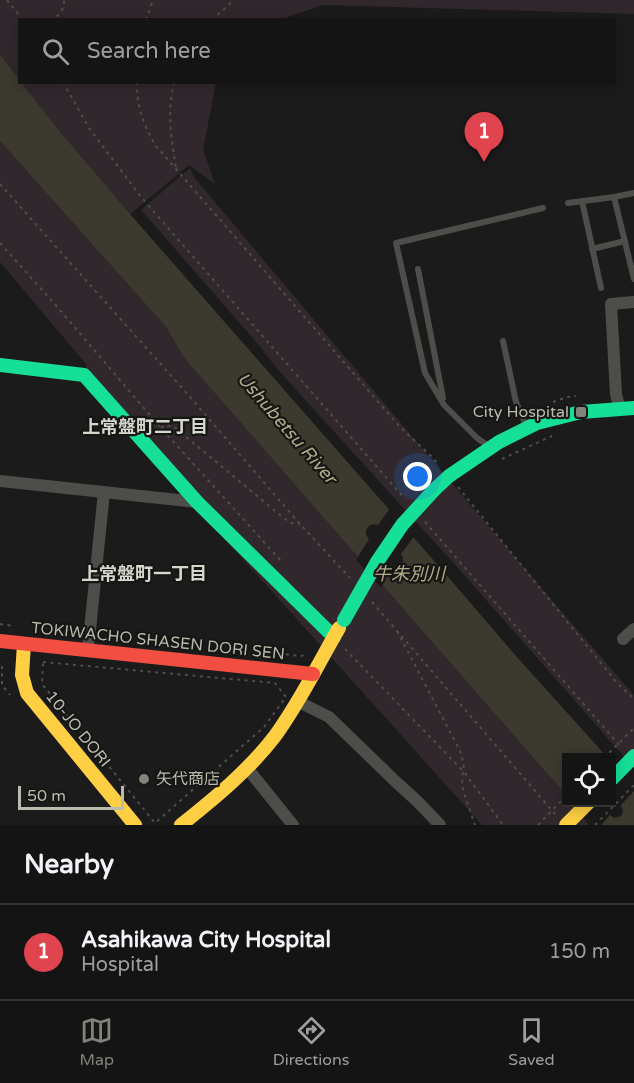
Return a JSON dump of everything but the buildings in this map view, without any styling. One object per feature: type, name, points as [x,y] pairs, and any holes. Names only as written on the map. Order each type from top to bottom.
[{"type":"street","points":[[627,409],[616,394],[611,304],[634,302]]},
{"type":"street","points":[[0,365],[84,375],[196,502],[334,637]]},
{"type":"street","points":[[181,825],[247,768],[275,736],[377,562],[402,525],[434,490],[453,482],[490,447],[537,423],[581,412],[627,409]]},
{"type":"street","points":[[0,482],[196,502]]},
{"type":"street","points":[[88,649],[104,492]]},
{"type":"street","points":[[623,639],[634,629]]},
{"type":"street","name":"TOKIWACHO SHASEN DORI SEN","points":[[0,640],[313,674]]},
{"type":"street","name":"10-JO DORI","points":[[24,644],[21,668],[27,693],[135,825]]},
{"type":"street","points":[[297,701],[329,717],[440,825]]},
{"type":"street","points":[[616,773],[630,754]]},
{"type":"street","points":[[247,768],[293,825]]},
{"type":"street","points":[[561,820],[581,807]]},
{"type":"lane","points":[[568,203],[634,193]]},
{"type":"lane","points":[[614,197],[634,279]]},
{"type":"lane","points":[[582,201],[601,288]]},
{"type":"lane","points":[[490,447],[477,438],[444,405],[425,373],[396,243],[543,208]]},
{"type":"lane","points":[[592,249],[625,242]]},
{"type":"lane","points":[[418,269],[444,405]]},
{"type":"lane","points":[[503,341],[516,402],[527,428]]},
{"type":"path","points":[[7,0],[21,18]]},
{"type":"path","points":[[54,18],[62,11],[64,0]]},
{"type":"path","points":[[147,18],[153,0]]},
{"type":"path","points":[[215,18],[234,0]]},
{"type":"path","points":[[64,84],[89,128],[141,196],[405,499]]},
{"type":"path","points":[[137,84],[141,115],[156,146],[401,429],[431,456],[617,683],[634,699]]},
{"type":"path","points":[[174,84],[169,124],[176,168]]},
{"type":"path","points":[[0,184],[355,584]]},
{"type":"path","points":[[0,243],[160,428],[283,563]]},
{"type":"path","points":[[160,428],[166,425],[174,427],[285,519],[294,524],[300,524]]},
{"type":"path","points":[[500,461],[552,436]]},
{"type":"path","points":[[453,482],[464,482]]},
{"type":"path","points":[[420,517],[630,754]]},
{"type":"path","points":[[371,601],[561,820]]},
{"type":"path","points":[[395,627],[460,751],[464,764],[463,790],[475,825]]},
{"type":"path","points":[[334,637],[464,772],[503,825]]},
{"type":"path","points":[[44,662],[42,684],[155,824],[264,728],[286,697],[282,691]]},
{"type":"path","points":[[609,753],[634,728]]},
{"type":"path","points":[[595,825],[634,785]]},
{"type":"path","points":[[538,825],[562,801]]},
{"type":"shaded area","points":[[0,0],[634,0],[634,14],[323,5],[285,18],[18,18],[18,78],[0,54]]},
{"type":"shaded area","points":[[23,84],[216,84],[203,150],[215,184],[189,165],[130,214]]},
{"type":"shaded area","points":[[0,141],[166,327],[184,358],[562,790],[562,807],[577,807],[593,825],[482,825],[87,386],[86,364],[0,262]]},
{"type":"shaded area","points":[[190,168],[194,177],[358,372],[634,695],[634,768],[458,568],[279,371],[141,210]]},
{"type":"water","name":"牛朱別川","points":[[0,54],[18,78],[18,84],[23,84],[130,214],[603,753],[562,753],[562,790],[184,358],[166,327],[0,141]]},
{"type":"water","points":[[634,788],[634,825],[593,825],[608,807],[616,807],[616,799]]},
{"type":"pier","points":[[391,507],[415,535],[401,554],[403,562],[401,566],[392,567],[381,588],[356,560],[369,539],[366,530],[373,524],[378,525]]},
{"type":"pier","points":[[616,764],[634,783],[634,791],[621,805],[623,812],[621,816],[614,818],[610,815],[601,825],[589,825],[574,807],[616,807]]},
{"type":"traffic: fast","points":[[0,365],[84,375],[197,502],[334,637]]},
{"type":"traffic: fast","points":[[434,490],[449,476],[499,442],[537,423],[581,412],[634,408]]},
{"type":"traffic: fast","points":[[344,620],[377,562],[402,525],[434,490]]},
{"type":"traffic: fast","points":[[616,775],[634,756]]},
{"type":"traffic: slow","points":[[181,825],[243,772],[275,736],[301,696],[339,628]]},
{"type":"traffic: slow","points":[[24,644],[22,675],[27,693],[135,825]]},
{"type":"traffic: slow","points":[[566,825],[584,807]]},
{"type":"traffic: jam","points":[[0,641],[313,674]]},
{"type":"place","name":"Asahikawa City Hospital","points":[[484,162]]},
{"type":"place","name":"City Hospital","points":[[581,412]]},
{"type":"place","name":"矢代商店","points":[[144,779]]},
{"type":"district","name":"上常盤町二丁目","points":[[145,427]]},
{"type":"district","name":"上常盤町一丁目","points":[[144,574]]},
{"type":"water label","name":"Ushubetsu River","points":[[287,428]]}]
